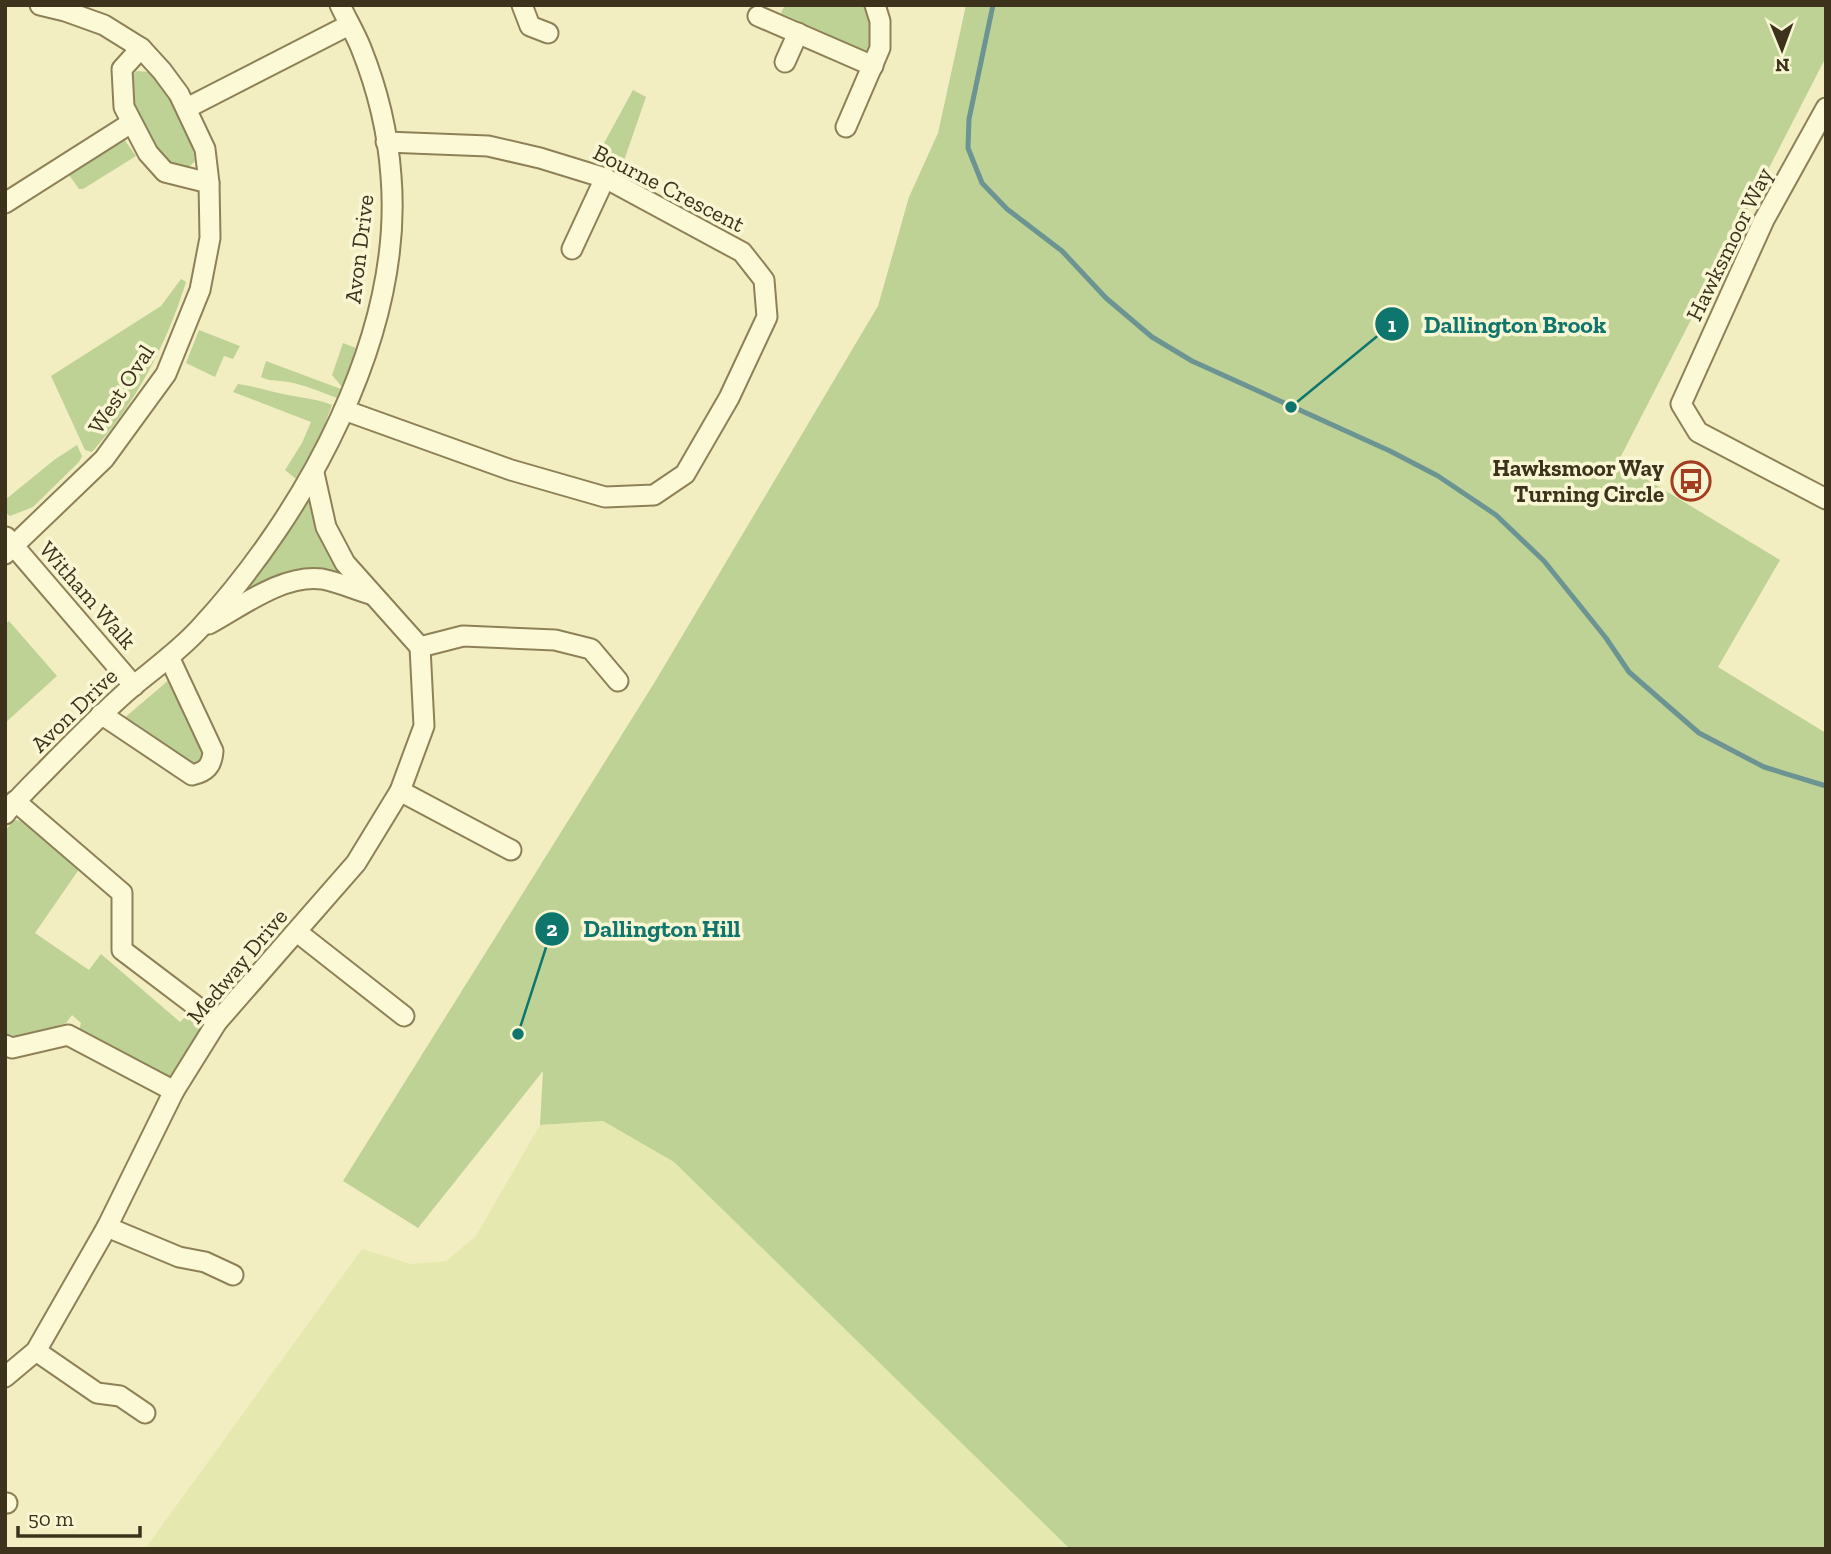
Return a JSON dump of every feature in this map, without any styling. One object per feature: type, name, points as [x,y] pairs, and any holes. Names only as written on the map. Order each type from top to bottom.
[{"type":"street","name":"West Oval","points":[[8,546],[104,459],[166,374],[200,290],[210,238],[205,149],[187,108],[162,71],[141,48],[104,25],[65,10],[40,5]]},
{"type":"street","name":"Avon Drive","points":[[10,808],[101,714],[200,629],[274,537],[314,473],[344,410],[372,333],[387,265],[392,209],[391,176],[378,100],[361,47],[340,5]]},
{"type":"street","points":[[522,5],[530,26],[548,33]]},
{"type":"street","points":[[846,127],[880,48],[880,21],[875,5]]},
{"type":"street","points":[[758,16],[873,66]]},
{"type":"street","points":[[187,108],[349,25]]},
{"type":"street","points":[[785,62],[797,33]]},
{"type":"street","points":[[141,48],[122,69],[124,107],[131,122],[148,153],[165,172],[209,183]]},
{"type":"street","name":"Hawksmoor Way","points":[[1826,108],[1764,220],[1681,404],[1698,432],[1826,499]]},
{"type":"street","points":[[5,203],[131,122]]},
{"type":"street","name":"Bourne Crescent","points":[[344,410],[511,470],[605,497],[654,495],[685,474],[729,398],[767,317],[764,280],[742,251],[605,178],[540,158],[488,146],[386,142]]},
{"type":"street","points":[[572,249],[605,178]]},
{"type":"street","points":[[314,473],[326,527],[345,563],[420,647],[463,636],[555,639],[591,649],[618,681]]},
{"type":"street","name":"Witham Walk","points":[[8,546],[134,686]]},
{"type":"street","name":"Avon Drive","points":[[200,629],[274,588],[296,581],[321,579],[371,594]]},
{"type":"street","name":"Medway Drive","points":[[5,1377],[36,1351],[107,1227],[174,1091],[217,1023],[356,863],[400,791],[424,726],[420,647]]},
{"type":"street","points":[[101,714],[192,775],[203,773],[212,762],[213,751],[169,657]]},
{"type":"street","points":[[400,791],[511,850]]},
{"type":"street","points":[[10,808],[122,893],[122,950],[217,1023]]},
{"type":"street","points":[[297,932],[404,1016]]},
{"type":"street","points":[[5,1045],[12,1048],[68,1035],[174,1091]]},
{"type":"street","points":[[107,1227],[179,1257],[205,1262],[233,1275]]},
{"type":"street","points":[[36,1351],[97,1393],[120,1395],[145,1413]]},
{"type":"green space","points":[[785,5],[865,5],[876,31],[871,51],[858,54],[852,45],[781,13]]},
{"type":"green space","points":[[966,5],[1826,5],[1826,57],[1618,462],[1780,560],[1718,667],[1826,733],[1826,1549],[1070,1549],[674,1162],[603,1121],[540,1125],[543,1071],[418,1228],[343,1181],[656,680],[878,306],[909,197],[938,133]]},
{"type":"green space","points":[[137,71],[150,72],[179,114],[193,148],[195,161],[189,167],[180,169],[169,166],[133,114],[129,78]]},
{"type":"green space","points":[[633,90],[646,97],[618,178],[591,167]]},
{"type":"green space","points":[[121,135],[136,156],[79,189],[64,168]]},
{"type":"green space","points":[[181,279],[186,282],[178,305],[148,372],[108,433],[92,452],[85,450],[51,376],[161,306]]},
{"type":"green space","points":[[199,330],[240,346],[233,359],[224,356],[215,377],[186,363]]},
{"type":"green space","points":[[343,343],[356,348],[342,387],[332,375]]},
{"type":"green space","points":[[266,361],[341,389],[337,398],[301,385],[261,377]]},
{"type":"green space","points":[[238,384],[332,405],[319,440],[296,479],[285,470],[311,422],[233,392]]},
{"type":"green space","points":[[77,445],[82,456],[79,462],[33,507],[10,516],[5,512],[5,500]]},
{"type":"green space","points":[[306,498],[315,503],[332,558],[342,574],[233,605]]},
{"type":"green space","points":[[9,621],[57,676],[5,723],[5,624]]},
{"type":"green space","points":[[170,679],[207,753],[196,768],[122,720]]},
{"type":"green space","points":[[14,820],[25,821],[82,865],[35,933],[89,970],[101,954],[180,1022],[192,1010],[202,1018],[205,1027],[173,1077],[163,1079],[79,1031],[81,1023],[72,1015],[66,1023],[11,1043],[5,1042],[5,831]]},
{"type":"green space","points":[[603,1121],[674,1162],[1070,1549],[145,1549],[362,1249],[411,1264],[446,1261],[476,1236],[540,1125]]},
{"type":"waterway","points":[[993,5],[969,119],[968,148],[982,183],[1007,209],[1062,251],[1106,298],[1152,337],[1192,361],[1390,451],[1438,476],[1496,515],[1544,561],[1606,638],[1629,672],[1699,733],[1764,767],[1826,786]]},
{"type":"place","name":"Dallington Brook","points":[[1291,407]]},
{"type":"place","name":"Hawksmoor Way Turning Circle","points":[[1691,481]]},
{"type":"place","name":"Dallington Hill","points":[[518,1034]]}]
